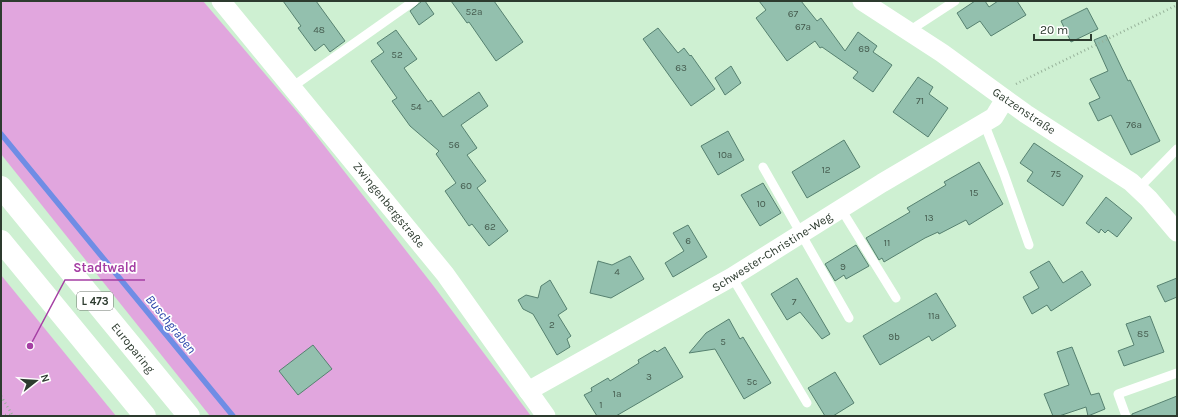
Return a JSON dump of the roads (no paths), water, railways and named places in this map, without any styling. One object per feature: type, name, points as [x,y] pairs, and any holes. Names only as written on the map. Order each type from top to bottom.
[{"type":"main road","name":"Europaring","points":[[1,187],[189,416]]},
{"type":"main road","name":"L 473","points":[[1,241],[145,416]]},
{"type":"street","name":"Zwingenbergstraße","points":[[222,1],[445,274],[546,416]]},
{"type":"street","name":"Gatzenstraße","points":[[862,1],[909,31],[1005,99],[1139,188],[1177,232]]},
{"type":"street","name":"Schwester-Christine-Weg","points":[[528,392],[732,277],[841,209],[994,118],[1005,99]]},
{"type":"lane","points":[[292,87],[414,1]]},
{"type":"lane","points":[[909,31],[955,1]]},
{"type":"lane","points":[[984,123],[1004,174],[1028,245]]},
{"type":"lane","points":[[1139,188],[1177,149]]},
{"type":"lane","points":[[763,167],[849,318]]},
{"type":"lane","points":[[841,209],[896,298]]},
{"type":"lane","points":[[732,277],[807,403]]},
{"type":"lane","points":[[1126,416],[1118,394],[1177,373]]},
{"type":"waterway","name":"Buschgraben","points":[[1,134],[233,416]]},
{"type":"place","name":"Stadtwald","points":[[30,346]]}]
